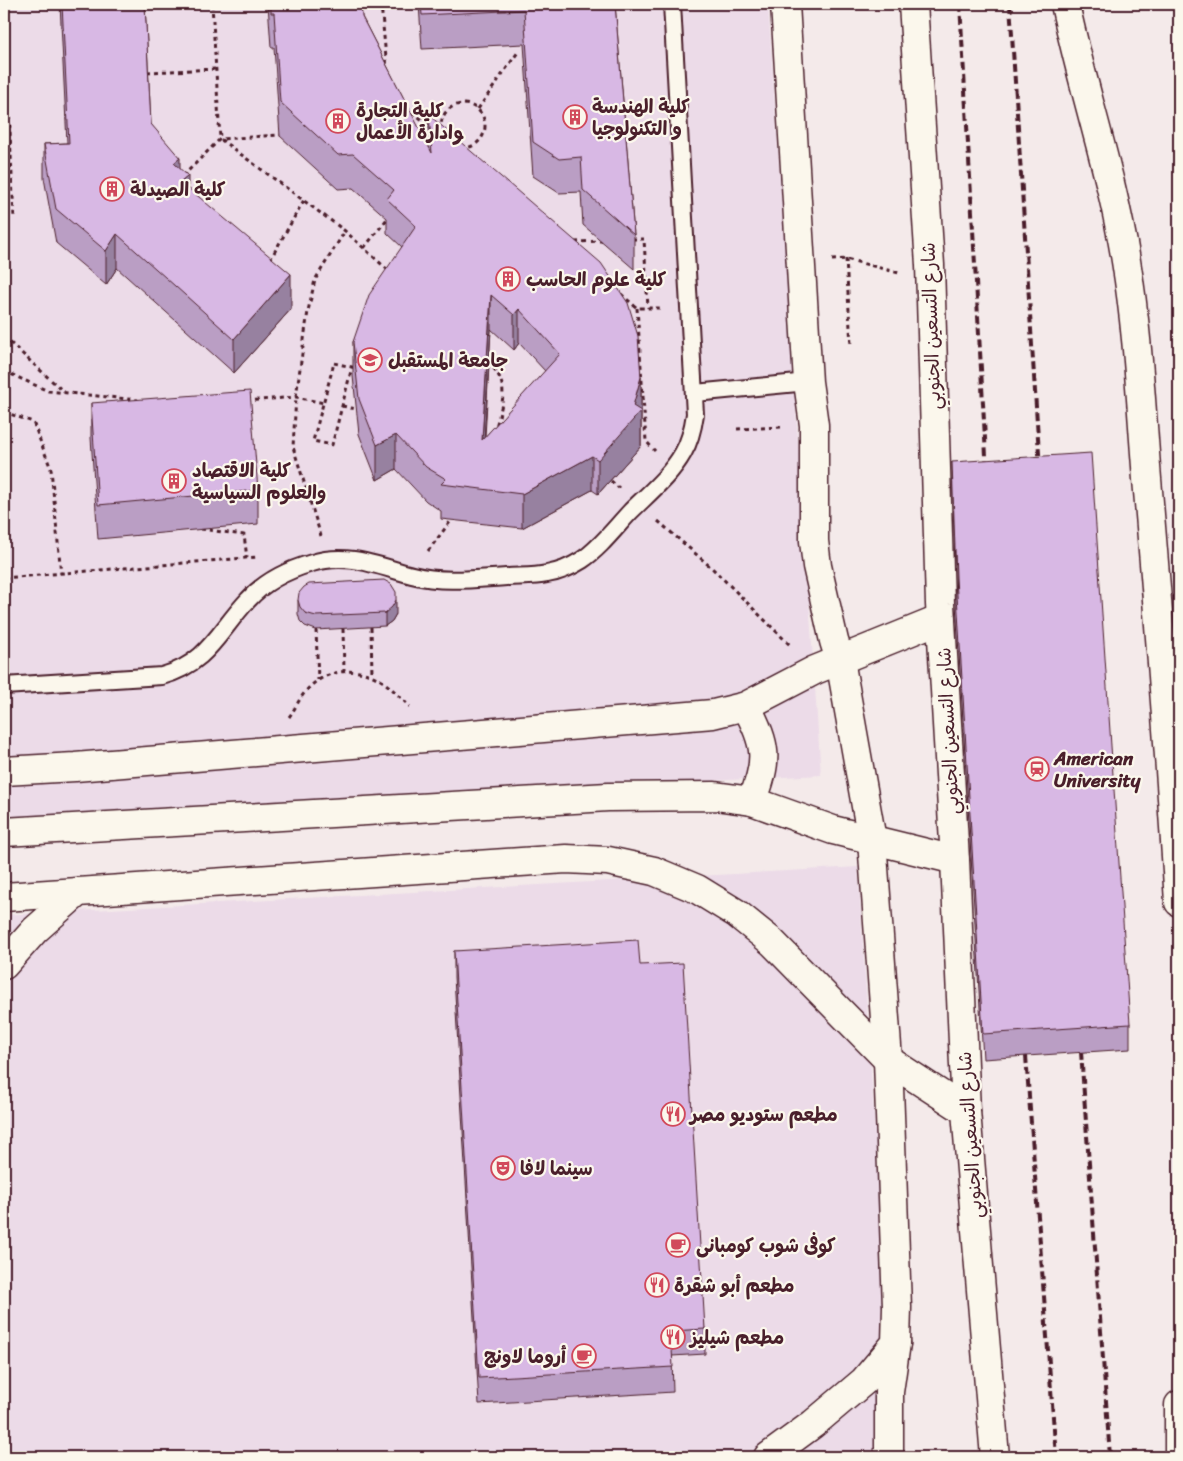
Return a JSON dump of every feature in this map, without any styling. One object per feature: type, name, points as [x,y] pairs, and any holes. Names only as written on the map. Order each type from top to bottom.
[{"type":"street","points":[[785,4],[808,382],[814,425],[814,541],[817,566],[840,660],[872,840],[888,1060],[897,1307],[896,1343],[889,1392],[889,1457]]},
{"type":"street","name":"شارع التسعين الجنوبي","points":[[913,4],[930,281],[941,619],[955,860],[966,1111],[995,1457]]},
{"type":"street","points":[[1065,4],[1113,191],[1126,261],[1136,333],[1173,712],[1179,902]]},
{"type":"street","points":[[4,771],[263,752],[713,714],[746,706],[815,670],[941,619]]},
{"type":"street","points":[[746,706],[758,728],[764,752],[761,778],[752,801]]},
{"type":"street","points":[[4,832],[608,797],[715,796],[752,801],[833,830],[955,860]]},
{"type":"street","points":[[4,897],[566,859],[608,861],[654,871],[697,889],[736,913],[772,942],[888,1060],[966,1111]]},
{"type":"street","points":[[4,965],[35,930],[78,892]]},
{"type":"street","points":[[778,1455],[864,1381],[896,1343]]},
{"type":"street","points":[[1179,1406],[1179,1457]]},
{"type":"lane","points":[[4,686],[162,676],[175,672],[198,660],[248,599],[265,584],[285,573],[328,560],[368,562],[411,575],[444,580],[547,575],[566,569],[583,559],[672,469],[684,453],[692,434],[695,414],[695,393],[672,4]]},
{"type":"lane","points":[[695,393],[808,382]]},
{"type":"path","points":[[4,4],[14,219]]},
{"type":"path","points":[[212,4],[220,139]]},
{"type":"path","points":[[381,4],[387,73]]},
{"type":"path","points":[[478,109],[518,52]]},
{"type":"path","points":[[147,72],[216,70]]},
{"type":"path","points":[[442,136],[440,126],[443,116],[449,108],[458,104],[469,104],[478,109],[484,117],[486,127],[484,136],[477,144],[468,149],[458,149],[449,144]]},
{"type":"path","points":[[404,105],[463,156]]},
{"type":"path","points":[[181,178],[220,139],[280,135]]},
{"type":"path","points":[[220,139],[345,231],[391,272]]},
{"type":"path","points":[[444,150],[449,144]]},
{"type":"path","points":[[4,149],[11,148]]},
{"type":"path","points":[[267,265],[304,200]]},
{"type":"path","points":[[364,248],[387,219]]},
{"type":"path","points":[[328,560],[293,447],[296,397],[308,311],[315,280],[345,231]]},
{"type":"path","points":[[632,239],[644,239],[648,308]]},
{"type":"path","points":[[572,242],[602,241]]},
{"type":"path","points":[[851,345],[846,259],[930,281]]},
{"type":"path","points":[[615,288],[638,308],[690,310]]},
{"type":"path","points":[[638,308],[646,441],[672,469]]},
{"type":"path","points":[[4,337],[64,392]]},
{"type":"path","points":[[487,361],[494,368],[502,383],[504,398],[496,429]]},
{"type":"path","points":[[334,363],[352,368],[332,446],[313,441],[324,403],[334,363]]},
{"type":"path","points":[[4,371],[48,391],[140,400]]},
{"type":"path","points":[[247,401],[296,397],[324,403]]},
{"type":"path","points":[[342,406],[356,409]]},
{"type":"path","points":[[4,412],[33,422],[51,469],[61,574]]},
{"type":"path","points":[[738,429],[814,425]]},
{"type":"path","points":[[428,552],[453,518]]},
{"type":"path","points":[[654,519],[712,568],[815,670]]},
{"type":"path","points":[[201,529],[244,535],[247,558]]},
{"type":"path","points":[[4,578],[262,557]]},
{"type":"path","points":[[371,627],[372,676]]},
{"type":"path","points":[[343,629],[344,671]]},
{"type":"path","points":[[316,630],[318,680]]},
{"type":"path","points":[[263,752],[306,691],[318,680],[344,671],[359,671],[383,682],[443,737]]},
{"type":"shaded area","name":"جامعة المستقبل","points":[[4,4],[768,4],[821,775],[4,819]]},
{"type":"shaded area","points":[[858,867],[896,1457],[4,1457],[4,915]]},
{"type":"building","name":"كلية الصيدلة","points":[[62,4],[145,4],[151,124],[180,158],[174,163],[188,176],[181,182],[291,274],[234,339],[117,234],[106,251],[56,209],[44,144],[69,143]]},
{"type":"building","points":[[271,4],[361,4],[362,17],[432,153],[429,115],[601,263],[628,303],[638,336],[641,377],[633,406],[641,411],[598,460],[592,456],[522,494],[441,484],[446,479],[426,467],[396,435],[377,445],[359,399],[353,342],[369,295],[416,226],[387,199],[394,190],[353,154],[338,155],[280,102],[274,13],[271,13]],"holes":[[[491,295],[514,315],[519,309],[560,354],[482,440]]]},
{"type":"building","name":"كلية الهندسة و التكنولوجيا","points":[[421,4],[615,4],[634,235],[583,190],[581,157],[559,159],[533,142],[524,10],[422,15]]},
{"type":"building","name":"كلية الاقتصاد والعلوم السياسية","points":[[250,391],[258,490],[98,505],[91,403]]},
{"type":"building","name":"American University","points":[[1091,453],[1130,1024],[983,1034],[956,578],[952,462]]},
{"type":"building","points":[[384,580],[391,584],[396,592],[396,600],[385,613],[316,616],[305,613],[300,607],[298,600],[299,593],[309,584]]},
{"type":"building","points":[[638,940],[640,965],[683,963],[705,1329],[671,1331],[673,1367],[479,1378],[454,951]]},
{"type":"railway","points":[[960,4],[987,473]]},
{"type":"railway","points":[[1010,4],[1040,469]]},
{"type":"railway","points":[[1081,1052],[1110,1457]]},
{"type":"railway","points":[[1026,1056],[1056,1457]]},
{"type":"place","name":"كلية الهندسة و التكنولوجيا","points":[[575,117]]},
{"type":"place","name":"كلية التجارة وادارة الأعمال","points":[[338,121]]},
{"type":"place","name":"كلية الصيدلة","points":[[112,189]]},
{"type":"place","name":"كلية علوم الحاسب","points":[[508,279]]},
{"type":"place","name":"جامعة المستقبل","points":[[370,360]]},
{"type":"place","name":"كلية الاقتصاد والعلوم السياسية","points":[[174,481]]},
{"type":"place","name":"American University","points":[[1037,769]]},
{"type":"place","name":"مطعم ستوديو مصر","points":[[673,1114]]},
{"type":"place","name":"سينما لافا","points":[[503,1168]]},
{"type":"place","name":"كوفى شوب كومبانى","points":[[678,1245]]},
{"type":"place","name":"مطعم أبو شقرة","points":[[657,1285]]},
{"type":"place","name":"مطعم شيليز","points":[[673,1337]]},
{"type":"place","name":"أروما لاونج","points":[[584,1356]]}]
